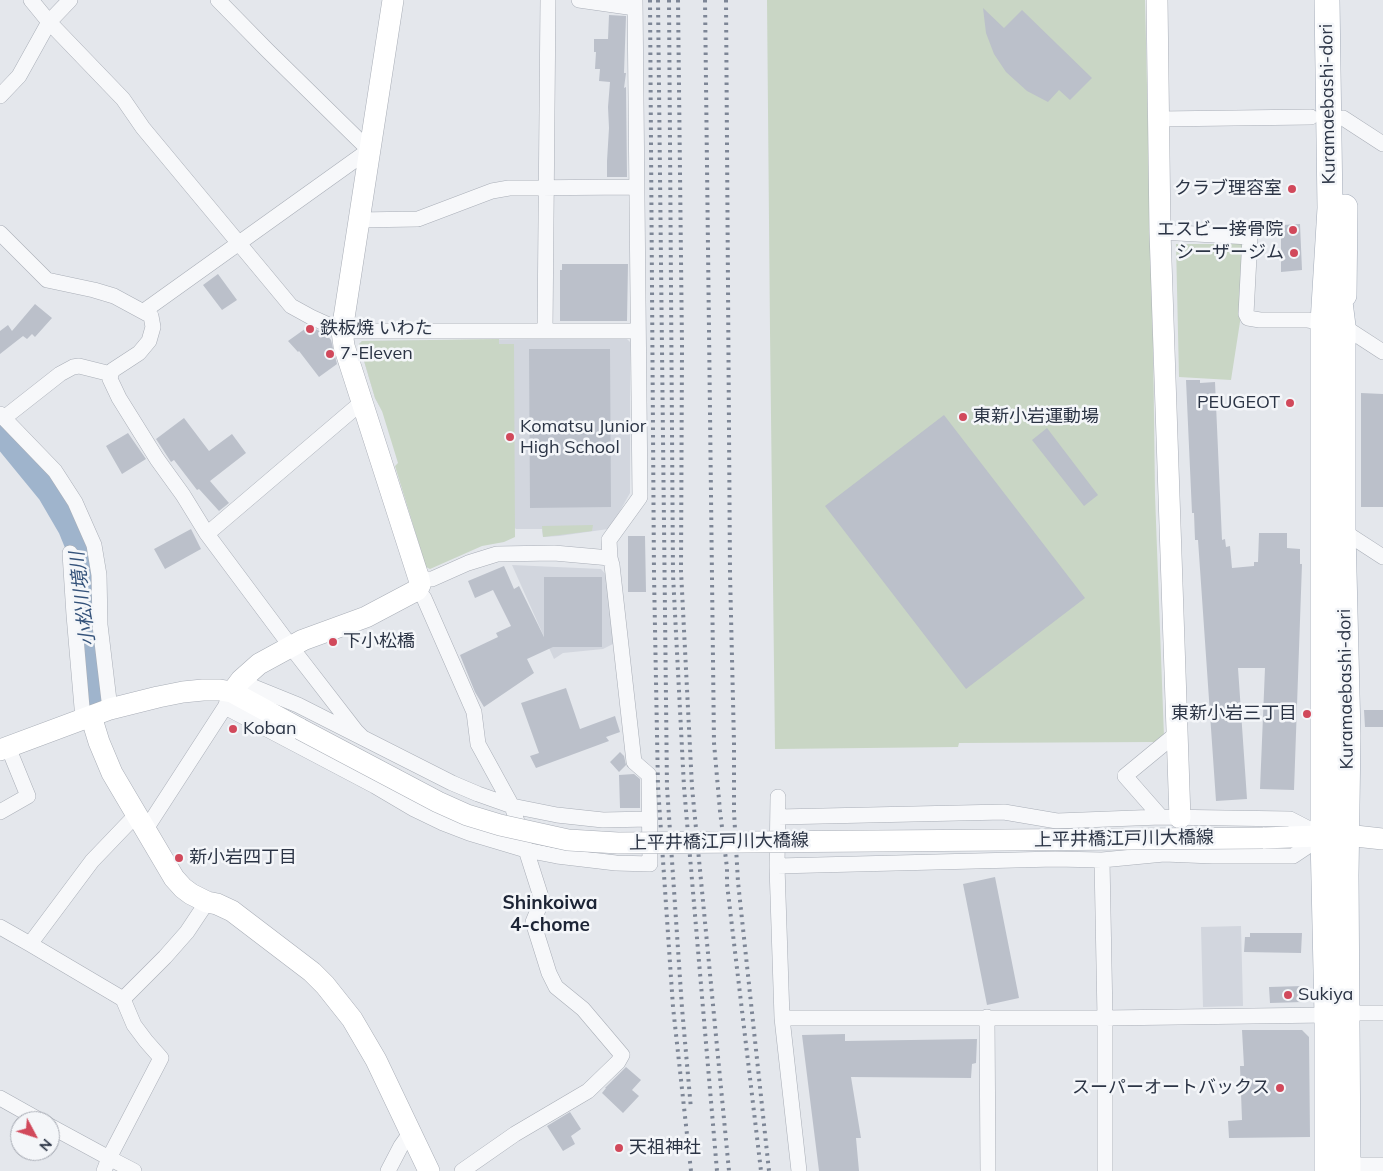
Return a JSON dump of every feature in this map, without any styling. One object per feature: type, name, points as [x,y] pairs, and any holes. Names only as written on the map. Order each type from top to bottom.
[{"type":"main road","points":[[1310,0],[1314,236],[1333,325]]},
{"type":"main road","name":"Kuramaebashi-dori","points":[[1327,0],[1333,325],[1343,530],[1348,735],[1334,836]]},
{"type":"main road","points":[[1333,325],[1345,235],[1342,0]]},
{"type":"main road","name":"Kuramaebashi-dori","points":[[1333,325],[1334,836],[1341,1169]]},
{"type":"street","points":[[31,0],[49,22],[123,99],[143,128],[292,306],[311,317],[342,331],[638,331]]},
{"type":"street","points":[[0,96],[19,76],[49,22],[70,0]]},
{"type":"street","points":[[218,0],[369,150]]},
{"type":"street","points":[[393,0],[342,331],[344,346],[418,584],[474,712],[478,744],[512,806],[542,900],[533,922],[549,973],[556,987],[583,1009],[622,1055],[618,1062],[588,1091],[514,1134],[462,1171]]},
{"type":"street","points":[[545,331],[548,0]]},
{"type":"street","points":[[233,693],[375,786],[414,809],[469,834],[526,850],[557,856],[616,863],[650,864],[649,775],[634,762],[609,540],[640,497],[635,4],[579,0]]},
{"type":"street","points":[[1157,0],[1160,232],[1176,734],[1170,818]]},
{"type":"street","points":[[1159,119],[1311,117]]},
{"type":"street","points":[[1344,118],[1383,144]]},
{"type":"street","points":[[144,311],[369,150]]},
{"type":"street","points":[[358,220],[418,219],[492,191],[509,188],[636,187]]},
{"type":"street","points":[[1160,232],[1250,237],[1246,314],[1248,318],[1260,320],[1308,320],[1333,325],[1383,352]]},
{"type":"street","points":[[0,233],[47,280],[114,296],[152,316],[153,327],[150,341],[139,353],[113,370],[110,379],[157,459],[183,496],[206,534],[356,732],[363,738]]},
{"type":"street","points":[[95,715],[100,625],[99,575],[94,544],[76,502],[55,471],[2,416],[72,367],[80,366],[111,374]]},
{"type":"street","points":[[206,534],[362,402]]},
{"type":"street","points":[[1343,530],[1383,557]]},
{"type":"street","points":[[30,944],[92,861],[141,822],[233,693],[259,664],[316,634],[366,617],[418,584],[468,563],[497,554],[554,552],[610,558]]},
{"type":"street","points":[[70,553],[74,615],[99,742],[112,774],[174,878],[183,888],[207,902],[217,904],[232,911],[312,972],[326,985],[352,1019],[379,1066],[429,1171]]},
{"type":"street","points":[[233,693],[256,688],[298,705],[452,783],[512,806],[557,815],[593,819],[649,818]]},
{"type":"street","name":"上平井橋江戸川大橋線","points":[[4,749],[95,715],[158,696],[183,692],[220,690],[233,693],[438,802],[467,815],[500,825],[568,840],[618,843],[1334,836],[1383,839]]},
{"type":"street","points":[[1170,818],[1125,776],[1176,734]]},
{"type":"street","points":[[0,812],[28,796],[4,749]]},
{"type":"street","points":[[778,798],[777,866],[782,1018],[799,1171]]},
{"type":"street","points":[[778,817],[1004,812],[1057,820],[1170,818],[1290,819],[1334,836]]},
{"type":"street","points":[[1055,859],[1057,820]]},
{"type":"street","points":[[777,866],[1055,859],[1102,860],[1164,854],[1293,856],[1334,836]]},
{"type":"street","points":[[1102,860],[1105,1171]]},
{"type":"street","points":[[123,999],[165,958],[187,932],[207,902]]},
{"type":"street","points":[[0,928],[123,999],[134,1025],[162,1058],[106,1164]]},
{"type":"street","points":[[782,1018],[1105,1018],[1383,1013]]},
{"type":"street","points":[[987,1018],[988,1171]]},
{"type":"street","points":[[0,1098],[23,1111]]},
{"type":"street","points":[[388,1171],[401,1146],[411,1132]]},
{"type":"street","points":[[60,1133],[106,1164],[134,1171]]},
{"type":"street","points":[[1341,1169],[1383,1165]]},
{"type":"shaded area","name":"Komatsu Junior High School","points":[[626,338],[630,342],[630,493],[611,527],[608,529],[543,537],[542,529],[516,529],[382,411],[375,398],[359,344],[362,341]]},
{"type":"shaded area","points":[[512,565],[601,569],[607,576],[615,643],[603,649],[563,653],[554,659]]},
{"type":"shaded area","points":[[1241,926],[1243,1006],[1203,1007],[1201,927]]},
{"type":"green space","name":"東新小岩運動場","points":[[767,0],[1145,0],[1155,495],[1164,737],[1155,742],[959,743],[958,747],[775,749]]},
{"type":"green space","points":[[1176,244],[1243,244],[1242,309],[1231,380],[1179,377]]},
{"type":"green space","points":[[499,339],[499,344],[514,344],[515,537],[504,542],[482,546],[430,569],[426,567],[395,466],[398,463],[382,411],[375,398],[359,344],[362,341]]},
{"type":"green space","points":[[593,525],[592,531],[543,537],[542,526]]},
{"type":"building","points":[[983,8],[1004,28],[1022,10],[1092,78],[1070,100],[1059,90],[1048,102],[1027,91],[1006,72],[994,54],[986,33]]},
{"type":"building","points":[[609,15],[626,16],[624,73],[626,73],[624,88],[626,87],[627,177],[607,177],[610,82],[599,81],[600,69],[595,69],[596,52],[594,52],[594,39],[608,39]]},
{"type":"building","points":[[1300,224],[1302,270],[1281,272],[1281,238],[1284,238],[1283,225]]},
{"type":"building","points":[[562,264],[628,264],[627,321],[560,321],[560,270],[562,270]]},
{"type":"building","points":[[218,274],[237,300],[222,310],[203,285]]},
{"type":"building","points":[[35,304],[52,318],[35,337],[32,334],[27,339],[23,336],[0,354],[0,331],[8,325],[12,331]]},
{"type":"building","points":[[309,326],[326,334],[331,340],[337,364],[319,377],[299,351],[288,341]]},
{"type":"building","points":[[529,349],[610,349],[611,507],[530,508]]},
{"type":"building","points":[[1186,380],[1200,380],[1200,383],[1215,382],[1222,540],[1225,539],[1226,547],[1230,546],[1232,568],[1254,566],[1254,562],[1258,562],[1259,533],[1287,533],[1287,548],[1300,549],[1300,564],[1302,564],[1294,790],[1260,789],[1265,668],[1238,668],[1247,799],[1216,801],[1198,540],[1195,540],[1194,513],[1192,513]]},
{"type":"building","points":[[1361,393],[1383,394],[1383,507],[1361,507]]},
{"type":"building","points":[[944,415],[1085,598],[966,689],[825,506]]},
{"type":"building","points":[[184,418],[209,451],[232,434],[246,453],[210,481],[229,503],[219,511],[199,489],[197,490],[174,460],[171,462],[156,439]]},
{"type":"building","points":[[1047,428],[1098,495],[1084,506],[1032,440]]},
{"type":"building","points":[[128,433],[146,459],[122,474],[106,446]]},
{"type":"building","points":[[191,529],[201,549],[165,569],[154,549]]},
{"type":"building","points":[[628,536],[645,536],[646,592],[628,592]]},
{"type":"building","points":[[504,566],[514,589],[519,586],[544,637],[544,577],[602,577],[602,647],[553,647],[527,659],[534,673],[484,707],[475,692],[460,655],[498,637],[496,633],[511,626],[493,590],[475,598],[468,581]]},
{"type":"building","points":[[566,688],[580,729],[615,716],[620,732],[606,737],[609,741],[536,768],[530,756],[539,753],[521,703]]},
{"type":"building","points":[[1364,710],[1383,710],[1383,727],[1365,727]]},
{"type":"building","points":[[620,752],[624,756],[626,765],[619,772],[610,762]]},
{"type":"building","points":[[634,774],[640,779],[640,808],[620,808],[619,775]]},
{"type":"building","points":[[995,877],[1019,998],[987,1005],[963,884]]},
{"type":"building","points":[[1250,933],[1302,933],[1301,953],[1244,952],[1245,937],[1250,937]]},
{"type":"building","points":[[1303,986],[1303,1002],[1270,1003],[1269,987]]},
{"type":"building","points":[[1242,1030],[1302,1030],[1309,1037],[1310,1137],[1229,1138],[1228,1121],[1242,1120],[1240,1066],[1244,1066]]},
{"type":"building","points":[[845,1034],[845,1041],[977,1039],[976,1063],[972,1064],[971,1078],[851,1077],[861,1138],[856,1138],[859,1171],[819,1171],[802,1035]]},
{"type":"building","points":[[626,1067],[641,1080],[632,1090],[639,1096],[623,1113],[602,1093]]},
{"type":"building","points":[[570,1112],[581,1129],[571,1136],[575,1144],[563,1151],[547,1126]]},
{"type":"waterway","name":"小松川境川","points":[[0,431],[50,492],[71,528],[82,555],[93,701]]},
{"type":"railway","points":[[650,0],[654,575],[658,787],[673,1007],[691,1171]]},
{"type":"railway","points":[[658,0],[667,787],[691,1109]]},
{"type":"railway","points":[[669,0],[673,575],[684,787],[717,1171]]},
{"type":"railway","points":[[678,0],[682,346],[681,571],[692,787],[729,1171]]},
{"type":"railway","points":[[705,0],[714,743],[727,884],[761,1171]]},
{"type":"railway","points":[[726,0],[730,573],[734,812],[738,882],[769,1171]]},
{"type":"place","name":"クラブ理容室","points":[[1292,189]]},
{"type":"place","name":"エスビー接骨院","points":[[1293,230]]},
{"type":"place","name":"シーザージム","points":[[1294,253]]},
{"type":"place","name":"鉄板焼 いわた","points":[[310,329]]},
{"type":"place","name":"7-Eleven","points":[[330,354]]},
{"type":"place","name":"PEUGEOT","points":[[1290,403]]},
{"type":"place","name":"東新小岩運動場","points":[[963,417]]},
{"type":"place","name":"Komatsu Junior High School","points":[[510,437]]},
{"type":"place","name":"下小松橋","points":[[333,642]]},
{"type":"place","name":"東新小岩三丁目","points":[[1307,714]]},
{"type":"place","name":"Koban","points":[[233,729]]},
{"type":"place","name":"新小岩四丁目","points":[[179,858]]},
{"type":"place","name":"Sukiya","points":[[1288,995]]},
{"type":"place","name":"スーパーオートバックス","points":[[1280,1088]]},
{"type":"place","name":"天祖神社","points":[[619,1148]]},
{"type":"district","name":"Shinkoiwa 4-chome","points":[[550,914]]}]
